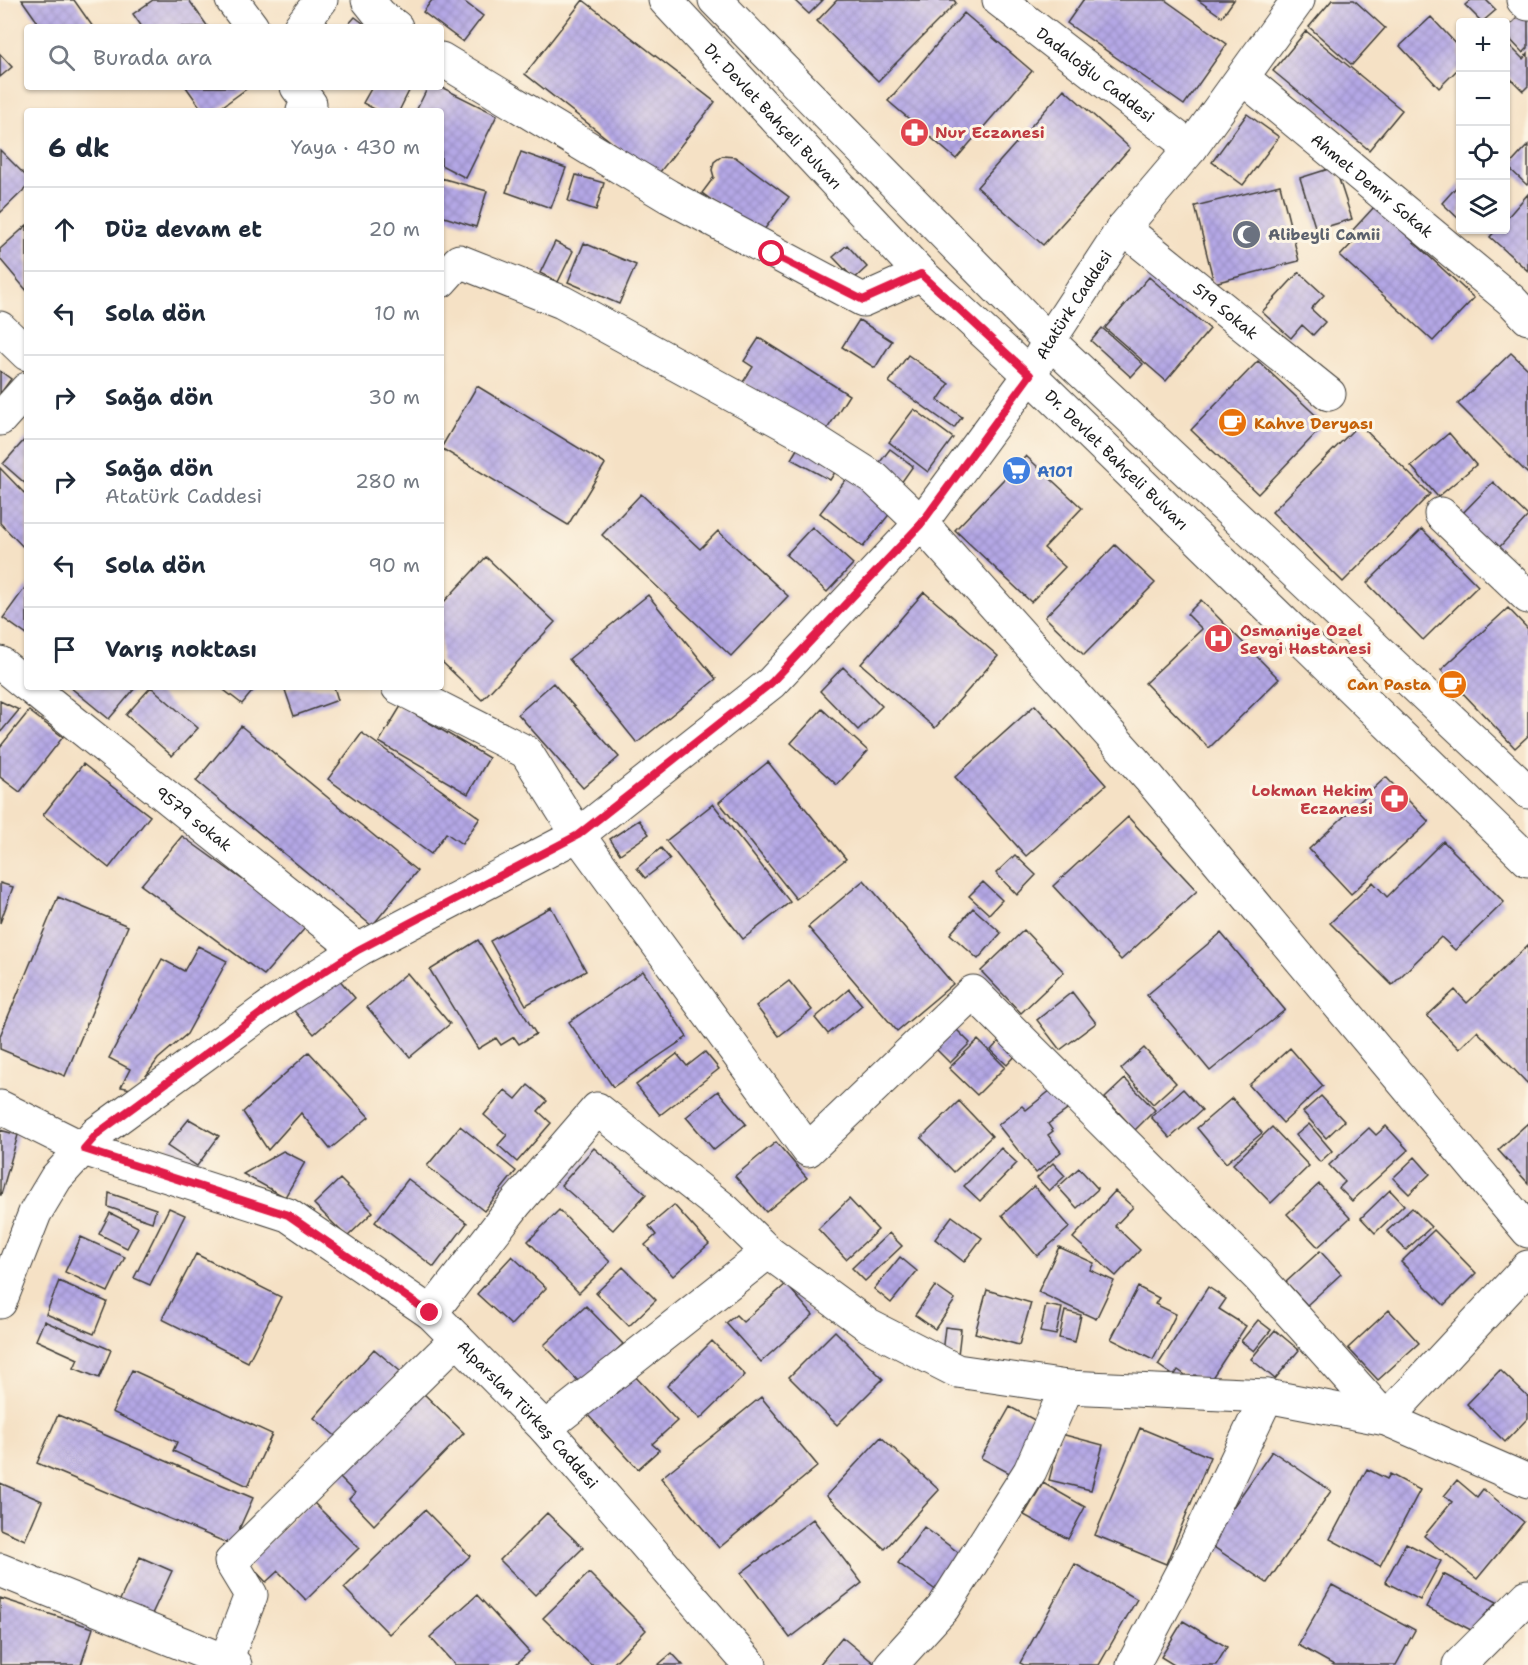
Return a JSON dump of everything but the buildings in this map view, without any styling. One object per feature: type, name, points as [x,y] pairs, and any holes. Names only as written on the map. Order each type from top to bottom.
[{"type":"street","points":[[232,0],[250,24]]},
{"type":"street","points":[[302,24],[321,0]]},
{"type":"street","points":[[368,0],[380,15],[392,24]]},
{"type":"street","name":"Dr. Devlet Bahçeli Bulvarı","points":[[665,0],[921,274],[1030,375],[1528,860]]},
{"type":"street","points":[[715,0],[1049,341],[1528,792]]},
{"type":"street","name":"Dadaloğlu Caddesi","points":[[999,0],[1191,148]]},
{"type":"street","name":"Atatürk Caddesi","points":[[0,1302],[35,1213],[56,1178],[98,1133],[275,1003],[358,950],[578,835],[771,683],[921,524],[1030,375],[1049,341],[1123,228],[1191,148],[1298,0]]},
{"type":"street","points":[[1523,0],[1528,4]]},
{"type":"street","points":[[444,62],[668,196],[863,300],[921,274]]},
{"type":"street","name":"Ahmet Demir Sokak","points":[[1243,78],[1511,300],[1528,318]]},
{"type":"street","points":[[299,90],[310,104],[306,108]]},
{"type":"street","name":"519 Sokak","points":[[1123,228],[1329,394]]},
{"type":"street","points":[[444,278],[459,261],[562,302],[811,438],[874,478],[921,524],[1149,778],[1528,1232]]},
{"type":"street","points":[[0,328],[24,351]]},
{"type":"street","points":[[0,419],[24,392]]},
{"type":"street","points":[[1441,514],[1528,597]]},
{"type":"street","name":"9579 sokak","points":[[0,663],[24,683]]},
{"type":"street","name":"9579 sokak","points":[[33,690],[358,950]]},
{"type":"street","points":[[404,690],[526,752],[578,835],[808,1150],[972,992],[1258,1276],[1386,1419]]},
{"type":"street","name":"Alparslan Türkeş Caddesi","points":[[0,1107],[84,1149],[288,1215],[430,1313],[545,1428],[750,1665]]},
{"type":"street","points":[[430,1313],[516,1203],[597,1108],[724,1210],[768,1252],[869,1326],[957,1371],[1067,1387],[1266,1396],[1386,1419],[1528,1481]]},
{"type":"street","points":[[545,1428],[768,1252]]},
{"type":"street","points":[[1386,1419],[1528,1267]]},
{"type":"street","points":[[0,1570],[230,1664],[251,1595],[231,1562],[457,1339]]},
{"type":"street","points":[[891,1665],[944,1608],[1030,1471],[1067,1387]]},
{"type":"street","points":[[1133,1665],[1193,1551],[1266,1396]]},
{"type":"street","points":[[1459,1665],[1525,1603]]},
{"type":"place","name":"Nur Eczanesi","points":[[914,132]]},
{"type":"place","name":"Alibeyli Camii","points":[[1247,234]]},
{"type":"place","name":"Kahve Deryası","points":[[1233,423]]},
{"type":"place","name":"A101","points":[[1016,471]]},
{"type":"place","name":"Osmaniye Ozel Sevgi Hastanesi","points":[[1219,639]]},
{"type":"place","name":"Can Pasta","points":[[1452,684]]},
{"type":"place","name":"Lokman Hekim Eczanesi","points":[[1394,799]]},
{"type":"route","points":[[430,1313],[288,1215],[84,1149],[98,1133],[275,1003],[358,950],[578,835],[771,683],[921,524],[1030,375],[921,274],[863,300],[772,254]]}]
